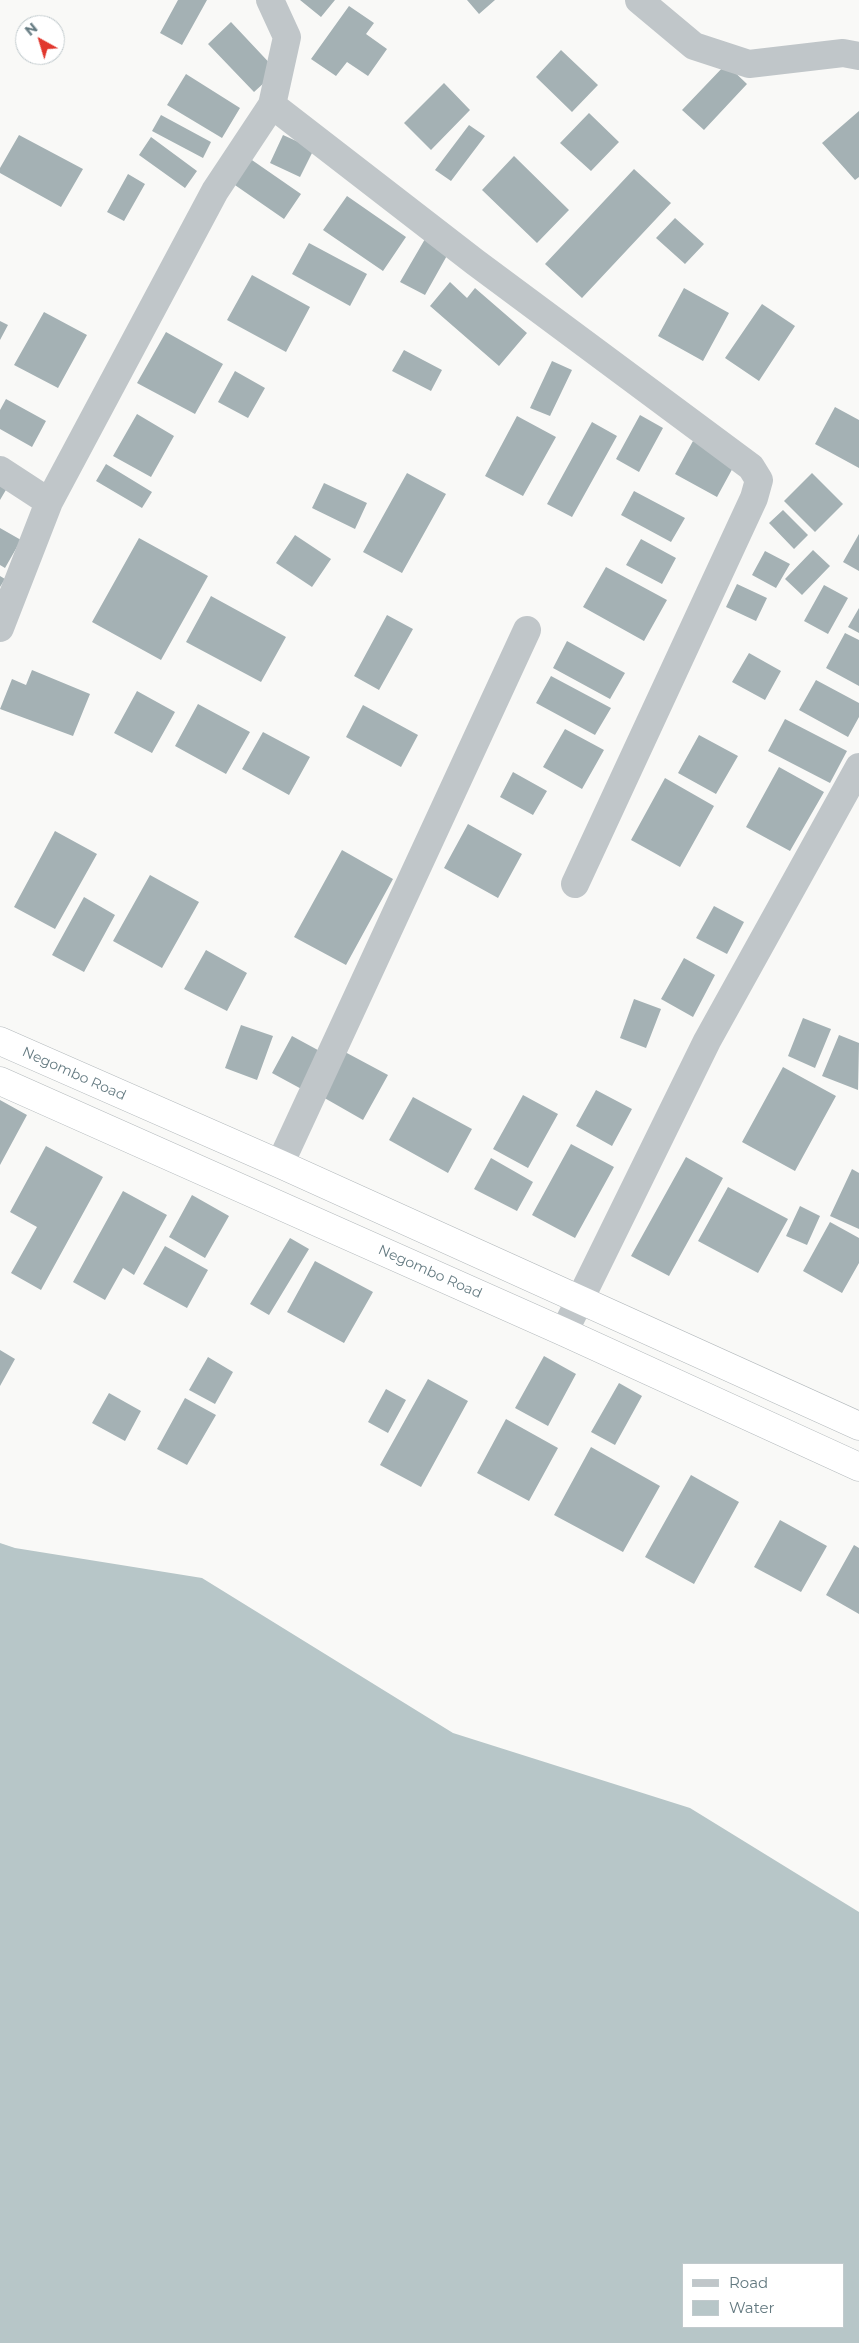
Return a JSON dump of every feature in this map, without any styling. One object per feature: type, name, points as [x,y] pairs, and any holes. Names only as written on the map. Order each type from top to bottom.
[{"type":"highway","name":"Negombo Road","points":[[0,1041],[280,1164],[859,1426]]},
{"type":"highway","name":"Negombo Road","points":[[0,1081],[564,1332],[859,1467]]},
{"type":"street","points":[[0,628],[49,502],[216,191],[272,105],[287,37],[270,0]]},
{"type":"street","points":[[638,0],[694,46],[749,64],[843,53],[859,56]]},
{"type":"street","points":[[272,105],[483,268],[751,466],[759,480],[754,498],[575,884]]},
{"type":"street","points":[[0,470],[49,502]]},
{"type":"street","points":[[280,1164],[527,630]]},
{"type":"street","points":[[564,1332],[707,1041],[859,767]]},
{"type":"water","points":[[0,1543],[15,1548],[202,1578],[453,1733],[690,1808],[859,1912],[859,2343],[0,2343]]},
{"type":"building","points":[[178,0],[207,0],[182,45],[160,33]]},
{"type":"building","points":[[300,0],[335,0],[321,17]]},
{"type":"building","points":[[467,0],[495,0],[479,14]]},
{"type":"building","points":[[349,6],[374,23],[366,34],[387,49],[368,76],[347,62],[336,76],[311,59]]},
{"type":"building","points":[[231,22],[277,71],[254,92],[208,44]]},
{"type":"building","points":[[561,50],[598,85],[572,112],[536,77]]},
{"type":"building","points":[[726,64],[747,84],[704,130],[682,110]]},
{"type":"building","points":[[186,74],[240,108],[222,138],[167,105]]},
{"type":"building","points":[[444,83],[470,110],[431,150],[404,123]]},
{"type":"building","points":[[859,111],[859,177],[855,180],[822,143]]},
{"type":"building","points":[[589,113],[619,142],[591,171],[560,143]]},
{"type":"building","points":[[161,115],[211,142],[203,158],[152,131]]},
{"type":"building","points":[[469,125],[485,136],[451,181],[435,170]]},
{"type":"building","points":[[19,135],[83,169],[61,207],[0,173],[0,168]]},
{"type":"building","points":[[283,135],[314,149],[300,177],[270,163]]},
{"type":"building","points":[[151,137],[197,171],[185,188],[139,155]]},
{"type":"building","points":[[514,156],[569,210],[537,243],[482,190]]},
{"type":"building","points":[[249,158],[301,194],[284,219],[232,183]]},
{"type":"building","points":[[634,169],[671,203],[582,298],[545,264]]},
{"type":"building","points":[[128,174],[145,184],[124,221],[107,212]]},
{"type":"building","points":[[347,196],[406,237],[383,271],[323,230]]},
{"type":"building","points":[[675,218],[704,244],[685,264],[656,238]]},
{"type":"building","points":[[425,239],[449,252],[425,295],[400,282]]},
{"type":"building","points":[[309,243],[367,274],[350,306],[292,274]]},
{"type":"building","points":[[252,275],[310,307],[286,352],[227,320]]},
{"type":"building","points":[[450,282],[467,298],[475,288],[527,333],[499,366],[430,306]]},
{"type":"building","points":[[684,288],[729,313],[703,361],[658,336]]},
{"type":"building","points":[[762,304],[795,326],[759,381],[725,358]]},
{"type":"building","points":[[44,312],[87,335],[58,388],[14,365]]},
{"type":"building","points":[[0,321],[8,325],[0,340]]},
{"type":"building","points":[[166,332],[223,364],[195,414],[137,383]]},
{"type":"building","points":[[404,350],[442,370],[431,391],[392,371]]},
{"type":"building","points":[[552,361],[572,370],[550,416],[530,408]]},
{"type":"building","points":[[235,371],[265,388],[248,418],[218,402]]},
{"type":"building","points":[[6,399],[46,421],[32,447],[0,429],[0,410]]},
{"type":"building","points":[[835,407],[859,420],[859,468],[815,444]]},
{"type":"building","points":[[137,414],[174,436],[151,477],[113,456]]},
{"type":"building","points":[[640,415],[663,428],[639,472],[616,459]]},
{"type":"building","points":[[517,416],[556,437],[523,496],[485,476]]},
{"type":"building","points":[[592,422],[617,436],[572,517],[547,504]]},
{"type":"building","points":[[693,441],[735,464],[717,497],[675,474]]},
{"type":"building","points":[[106,464],[152,492],[142,508],[96,481]]},
{"type":"building","points":[[407,473],[446,494],[402,573],[363,552]]},
{"type":"building","points":[[812,473],[843,504],[815,532],[784,501]]},
{"type":"building","points":[[0,477],[10,483],[0,500]]},
{"type":"building","points":[[324,483],[367,503],[355,529],[312,508]]},
{"type":"building","points":[[634,491],[685,518],[671,542],[621,515]]},
{"type":"building","points":[[783,510],[808,535],[794,549],[769,523]]},
{"type":"building","points":[[0,528],[21,540],[5,568],[0,565]]},
{"type":"building","points":[[859,534],[859,571],[843,562]]},
{"type":"building","points":[[295,535],[331,559],[312,587],[276,563]]},
{"type":"building","points":[[139,538],[208,576],[161,660],[92,622]]},
{"type":"building","points":[[641,539],[676,558],[662,584],[626,565]]},
{"type":"building","points":[[813,550],[830,566],[802,595],[785,579]]},
{"type":"building","points":[[765,551],[790,564],[776,588],[752,575]]},
{"type":"building","points":[[606,567],[667,600],[644,641],[583,607]]},
{"type":"building","points":[[0,576],[5,579],[0,587]]},
{"type":"building","points":[[737,584],[767,598],[756,621],[726,607]]},
{"type":"building","points":[[824,585],[848,598],[828,634],[804,621]]},
{"type":"building","points":[[211,596],[286,637],[261,682],[186,642]]},
{"type":"building","points":[[859,608],[859,633],[848,627]]},
{"type":"building","points":[[387,615],[413,629],[379,690],[354,676]]},
{"type":"building","points":[[845,633],[859,640],[859,686],[826,668]]},
{"type":"building","points":[[567,641],[625,673],[610,699],[553,668]]},
{"type":"building","points":[[749,653],[781,671],[765,700],[732,682]]},
{"type":"building","points":[[32,670],[90,694],[73,736],[0,709],[12,679],[26,685]]},
{"type":"building","points":[[551,676],[611,708],[595,735],[536,703]]},
{"type":"building","points":[[816,680],[859,703],[859,717],[848,737],[799,710]]},
{"type":"building","points":[[137,691],[175,712],[152,753],[114,733]]},
{"type":"building","points":[[198,704],[250,732],[226,774],[175,746]]},
{"type":"building","points":[[363,705],[418,735],[401,767],[346,737]]},
{"type":"building","points":[[785,719],[847,751],[830,783],[768,751]]},
{"type":"building","points":[[565,729],[604,750],[582,789],[543,767]]},
{"type":"building","points":[[263,732],[310,757],[289,795],[242,769]]},
{"type":"building","points":[[699,735],[738,756],[716,794],[678,773]]},
{"type":"building","points":[[779,767],[824,792],[790,851],[746,827]]},
{"type":"building","points":[[513,772],[547,791],[533,815],[500,797]]},
{"type":"building","points":[[665,778],[714,806],[680,867],[631,840]]},
{"type":"building","points":[[468,824],[522,854],[498,898],[444,868]]},
{"type":"building","points":[[55,831],[97,854],[55,929],[14,907]]},
{"type":"building","points":[[342,850],[393,879],[346,965],[294,937]]},
{"type":"building","points":[[150,875],[199,902],[162,968],[113,941]]},
{"type":"building","points":[[84,897],[115,915],[84,972],[52,955]]},
{"type":"building","points":[[714,906],[744,922],[727,954],[696,938]]},
{"type":"building","points":[[206,950],[247,973],[227,1011],[184,989]]},
{"type":"building","points":[[684,958],[715,975],[693,1017],[661,999]]},
{"type":"building","points":[[634,999],[661,1009],[646,1048],[620,1038]]},
{"type":"building","points":[[803,1018],[831,1029],[815,1068],[788,1056]]},
{"type":"building","points":[[241,1025],[273,1036],[257,1080],[225,1068]]},
{"type":"building","points":[[839,1035],[859,1043],[858,1090],[822,1076]]},
{"type":"building","points":[[292,1036],[327,1055],[307,1092],[272,1073]]},
{"type":"building","points":[[345,1052],[388,1075],[363,1120],[321,1096]]},
{"type":"building","points":[[783,1067],[836,1096],[795,1171],[742,1142]]},
{"type":"building","points":[[596,1090],[632,1109],[612,1146],[576,1126]]},
{"type":"building","points":[[523,1095],[558,1114],[528,1168],[493,1149]]},
{"type":"building","points":[[413,1097],[472,1129],[448,1173],[389,1140]]},
{"type":"building","points":[[0,1100],[27,1115],[0,1165]]},
{"type":"building","points":[[571,1144],[614,1167],[575,1238],[532,1215]]},
{"type":"building","points":[[46,1146],[103,1177],[41,1290],[11,1273],[37,1227],[10,1212]]},
{"type":"building","points":[[686,1157],[723,1178],[669,1276],[631,1256]]},
{"type":"building","points":[[491,1158],[533,1182],[517,1211],[474,1189]]},
{"type":"building","points":[[852,1169],[859,1173],[859,1229],[830,1216]]},
{"type":"building","points":[[728,1187],[788,1219],[758,1273],[698,1241]]},
{"type":"building","points":[[123,1191],[167,1215],[134,1275],[123,1268],[105,1300],[73,1282]]},
{"type":"building","points":[[192,1195],[229,1216],[205,1258],[169,1237]]},
{"type":"building","points":[[800,1206],[820,1216],[807,1245],[786,1236]]},
{"type":"building","points":[[830,1222],[859,1238],[859,1263],[842,1293],[803,1271]]},
{"type":"building","points":[[290,1238],[309,1249],[269,1315],[250,1304]]},
{"type":"building","points":[[165,1246],[208,1270],[187,1308],[143,1284]]},
{"type":"building","points":[[315,1261],[373,1292],[344,1343],[287,1312]]},
{"type":"building","points":[[0,1350],[15,1359],[0,1386]]},
{"type":"building","points":[[544,1356],[576,1374],[548,1426],[515,1408]]},
{"type":"building","points":[[208,1357],[233,1372],[215,1404],[189,1390]]},
{"type":"building","points":[[428,1379],[468,1401],[421,1487],[380,1465]]},
{"type":"building","points":[[619,1383],[642,1396],[615,1445],[591,1432]]},
{"type":"building","points":[[386,1389],[406,1400],[388,1433],[368,1422]]},
{"type":"building","points":[[109,1393],[141,1411],[125,1441],[92,1423]]},
{"type":"building","points":[[185,1398],[216,1415],[187,1465],[157,1449]]},
{"type":"building","points":[[506,1419],[558,1448],[529,1501],[477,1473]]},
{"type":"building","points":[[591,1447],[660,1486],[623,1552],[554,1515]]},
{"type":"building","points":[[691,1475],[739,1502],[694,1584],[645,1557]]},
{"type":"building","points":[[780,1520],[827,1546],[801,1592],[754,1567]]},
{"type":"building","points":[[854,1545],[859,1548],[859,1614],[826,1595]]}]
